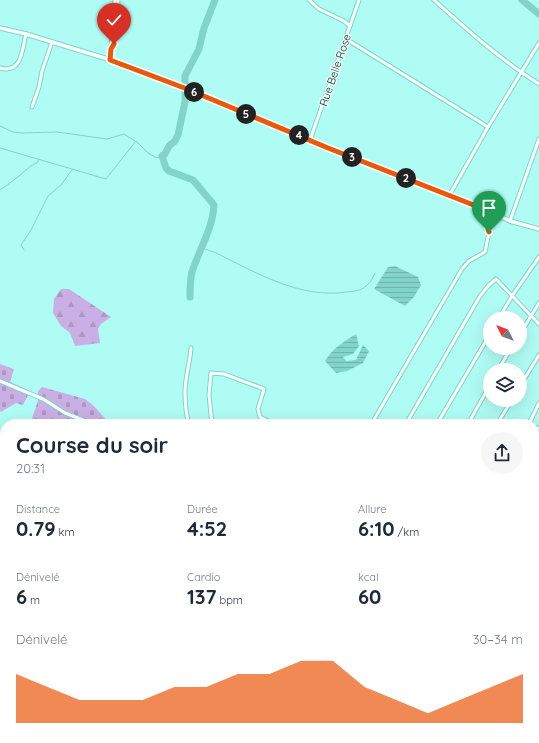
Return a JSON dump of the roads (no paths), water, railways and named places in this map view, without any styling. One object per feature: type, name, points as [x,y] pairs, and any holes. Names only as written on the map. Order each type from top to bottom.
[{"type":"street","points":[[110,60],[116,0]]},
{"type":"street","points":[[309,0],[319,9],[344,20],[350,26]]},
{"type":"street","name":"Rue Belle Rose","points":[[310,140],[359,0]]},
{"type":"street","points":[[434,0],[468,31],[521,73],[539,84]]},
{"type":"street","points":[[0,28],[26,34],[110,60],[187,89],[310,140],[494,213],[510,221],[539,229]]},
{"type":"street","points":[[0,68],[9,70],[19,62],[26,34]]},
{"type":"street","points":[[346,39],[488,127]]},
{"type":"street","points":[[32,107],[52,42]]},
{"type":"street","points":[[449,196],[488,127],[539,43]]},
{"type":"street","points":[[510,221],[539,139]]},
{"type":"street","points":[[374,419],[462,269],[469,261],[485,252],[489,232],[488,229],[494,213]]},
{"type":"street","points":[[503,311],[539,257]]},
{"type":"street","points":[[409,419],[480,296],[496,279],[539,324]]},
{"type":"street","points":[[527,323],[539,303]]},
{"type":"street","points":[[441,419],[483,346]]},
{"type":"street","points":[[188,419],[185,392],[191,348]]},
{"type":"street","points":[[527,375],[539,356]]},
{"type":"street","points":[[211,419],[209,395],[212,374],[224,374],[264,389],[258,409],[260,417],[264,419]]},
{"type":"street","points":[[0,381],[43,399],[65,413],[80,419]]},
{"type":"street","points":[[471,419],[483,397]]},
{"type":"street","points":[[531,419],[539,403]]},
{"type":"street","points":[[500,419],[508,407]]},
{"type":"waterway","points":[[190,297],[190,281],[192,272],[211,222],[214,205],[193,180],[169,171],[166,168],[162,156],[165,154],[169,146],[175,141],[178,135],[185,102],[185,76],[199,49],[204,28],[215,0]]},
{"type":"waterway","points":[[522,0],[539,14]]},
{"type":"waterway","points":[[0,126],[13,132],[21,133],[57,132],[107,139],[124,134],[135,141]]},
{"type":"waterway","points":[[0,148],[106,179],[136,141],[148,153],[157,158],[162,156]]},
{"type":"waterway","points":[[0,190],[37,163],[39,159]]},
{"type":"waterway","points":[[24,250],[21,245],[31,230],[48,196],[62,184],[74,169]]},
{"type":"waterway","points":[[202,248],[214,252],[278,282],[312,292],[329,293],[358,290],[368,284],[375,273]]}]
